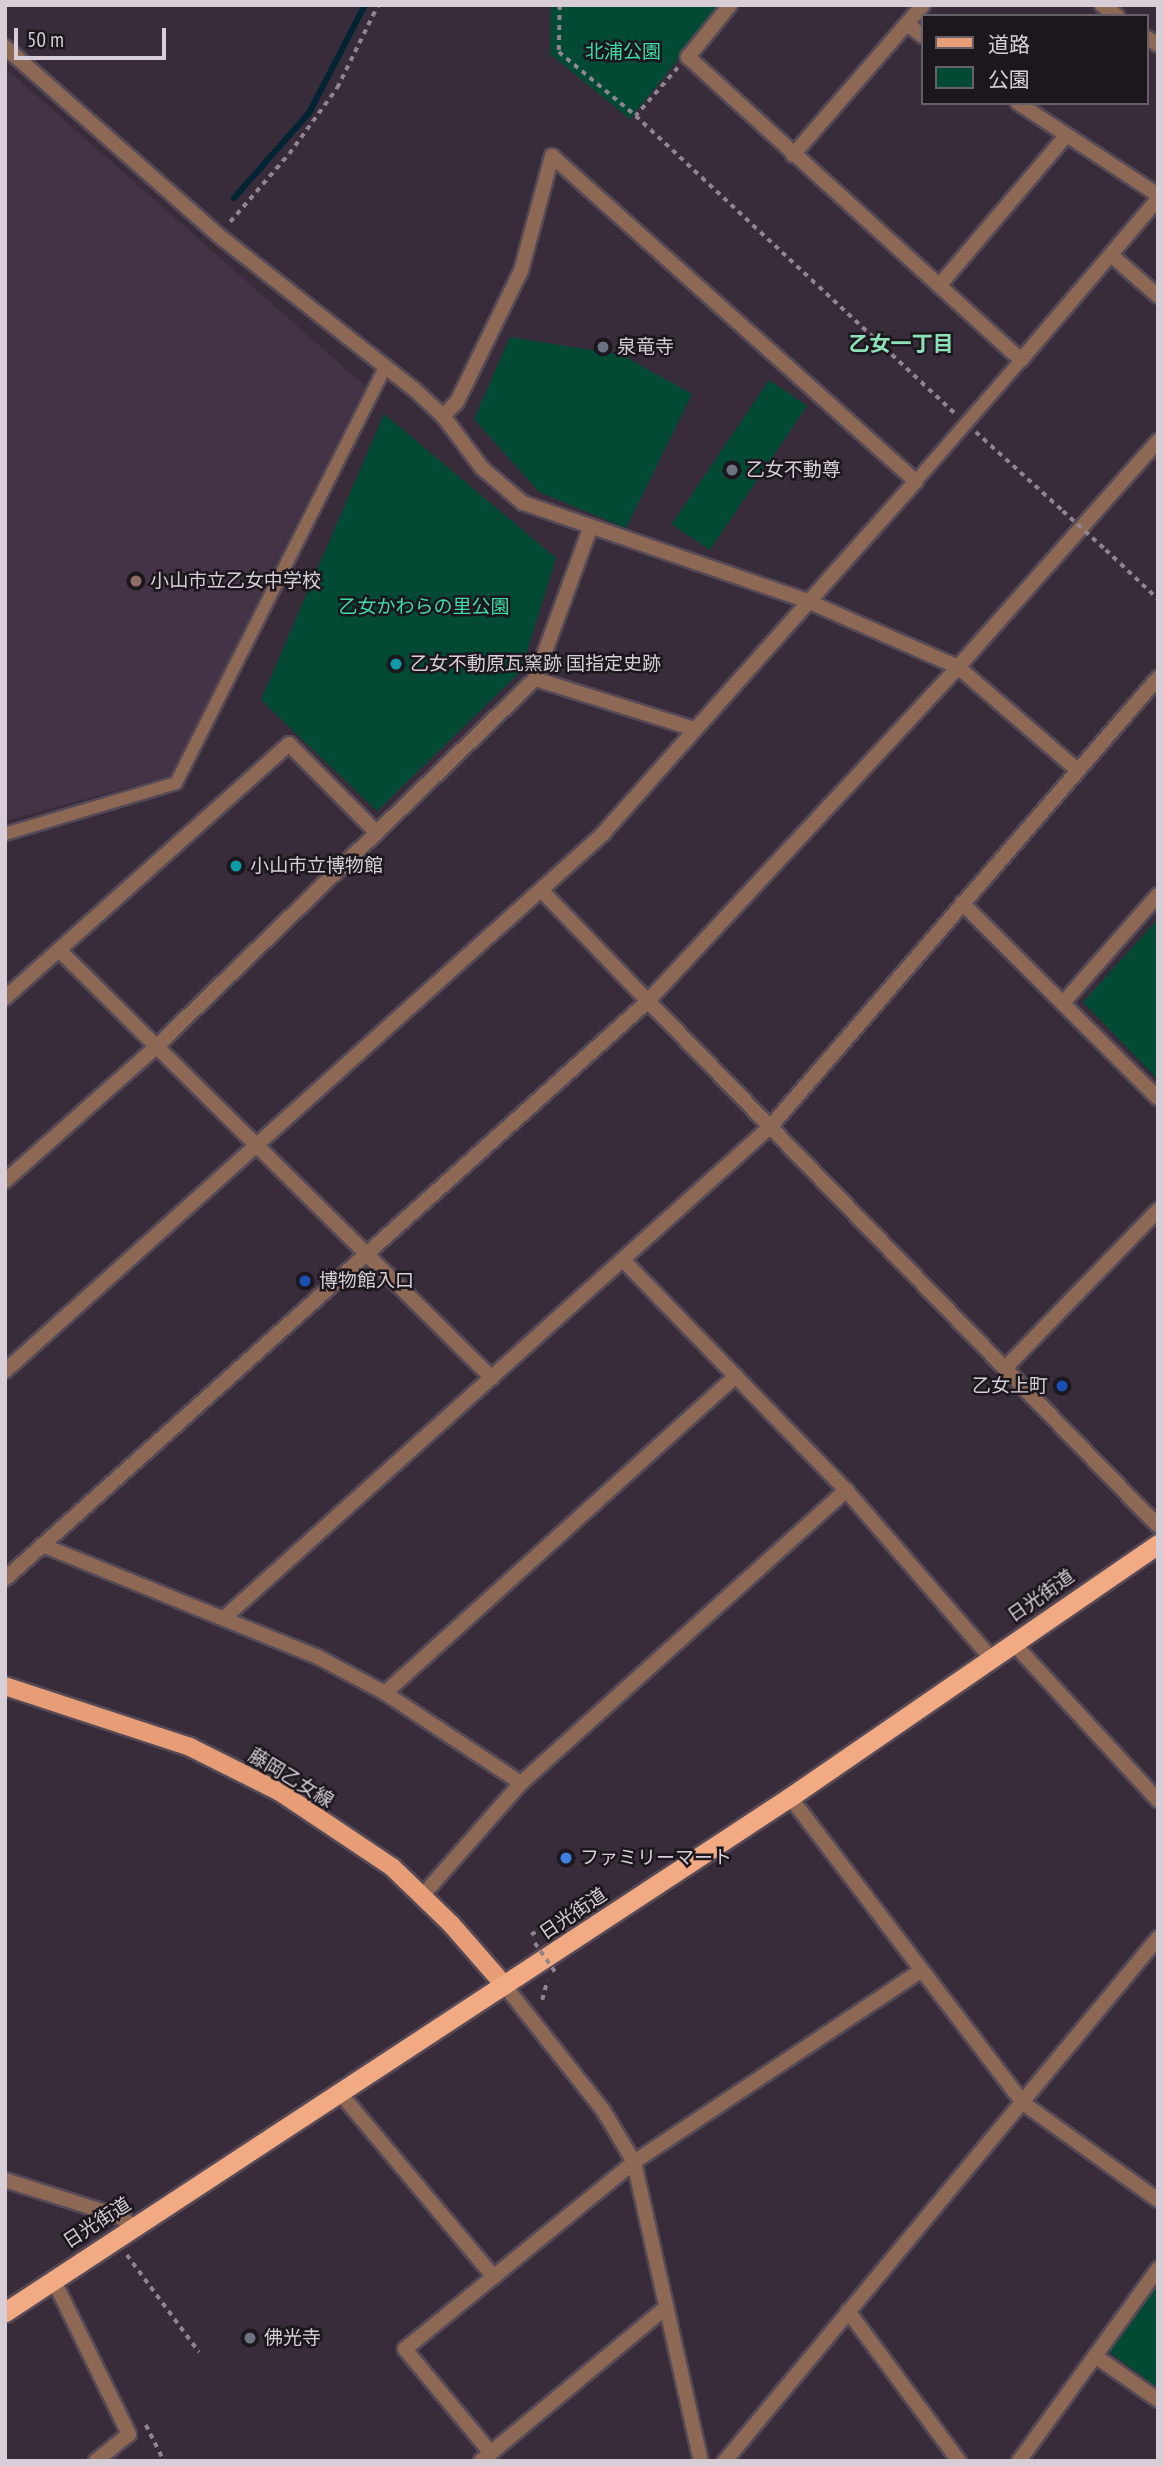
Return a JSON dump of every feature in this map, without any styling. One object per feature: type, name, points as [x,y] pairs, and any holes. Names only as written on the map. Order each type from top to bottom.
[{"type":"highway","name":"日光街道","points":[[5,2312],[790,1797],[1158,1544]]},
{"type":"main road","name":"藤岡乙女線","points":[[5,1686],[190,1747],[280,1792],[392,1867],[423,1895],[505,1986]]},
{"type":"street","points":[[730,5],[688,57],[1021,360],[1158,197],[1021,105]]},
{"type":"street","points":[[793,155],[923,5]]},
{"type":"street","points":[[907,24],[922,35]]},
{"type":"street","points":[[5,47],[218,235],[386,366],[443,416],[504,491],[590,529],[807,601],[958,667],[1076,769]]},
{"type":"street","points":[[939,286],[1065,137]]},
{"type":"street","points":[[5,1371],[604,833],[916,481],[552,156],[521,271],[457,402],[443,416]]},
{"type":"street","points":[[1111,255],[1158,296]]},
{"type":"street","points":[[5,1579],[367,1250],[649,1001],[958,667],[1158,440]]},
{"type":"street","points":[[5,1181],[157,1046],[535,679],[590,529]]},
{"type":"street","points":[[224,1618],[771,1126],[1076,769],[1158,678]]},
{"type":"street","points":[[535,679],[695,729]]},
{"type":"street","points":[[5,998],[289,744],[377,833]]},
{"type":"street","points":[[542,891],[1007,1366],[1158,1526]]},
{"type":"street","points":[[1063,1003],[1158,895]]},
{"type":"street","points":[[962,903],[1158,1098]]},
{"type":"street","points":[[59,950],[367,1250],[492,1378]]},
{"type":"street","points":[[1007,1366],[1158,1210]]},
{"type":"street","points":[[623,1261],[846,1490],[991,1658]]},
{"type":"street","points":[[385,1693],[736,1376]]},
{"type":"street","points":[[423,1895],[521,1783],[846,1490]]},
{"type":"street","points":[[42,1545],[316,1656],[385,1693],[521,1783]]},
{"type":"street","points":[[1013,1643],[1158,1800]]},
{"type":"street","points":[[790,1797],[919,1972],[1023,2104],[1158,2200]]},
{"type":"street","points":[[725,2461],[1158,1938]]},
{"type":"street","points":[[666,2308],[486,2457],[405,2349],[634,2162],[919,1972]]},
{"type":"street","points":[[505,1986],[603,2109],[634,2162],[701,2461]]},
{"type":"street","points":[[340,2093],[494,2277]]},
{"type":"street","points":[[5,2180],[118,2216],[134,2226]]},
{"type":"street","points":[[1019,2461],[1158,2269]]},
{"type":"street","points":[[53,2279],[129,2434],[96,2461]]},
{"type":"street","points":[[848,2311],[959,2461]]},
{"type":"street","points":[[1095,2356],[1158,2400]]},
{"type":"lane","points":[[916,481],[1021,360]]},
{"type":"lane","points":[[5,834],[176,783],[386,366]]},
{"type":"path","points":[[218,235],[289,154],[337,88],[377,5]]},
{"type":"path","points":[[560,5],[559,52],[636,116],[1158,599]]},
{"type":"path","points":[[636,116],[688,57]]},
{"type":"path","points":[[531,1935],[547,1924],[552,1930],[535,1943],[557,1975],[544,1983],[542,2000]]},
{"type":"path","points":[[115,2238],[199,2352]]},
{"type":"shaded area","name":"小山市立乙女中学校","points":[[5,68],[365,386],[170,776],[5,821]]},
{"type":"green space","name":"北浦公園","points":[[551,5],[722,5],[630,119],[550,54]]},
{"type":"green space","points":[[510,337],[622,355],[692,394],[626,528],[539,492],[474,419]]},
{"type":"green space","points":[[769,380],[807,406],[710,550],[672,524]]},
{"type":"green space","name":"乙女かわらの里公園","points":[[384,414],[556,558],[521,671],[377,811],[261,700]]},
{"type":"green space","points":[[1158,919],[1158,1080],[1083,1002]]},
{"type":"green space","points":[[1158,2282],[1158,2388],[1108,2351]]},
{"type":"waterway","points":[[234,198],[309,113],[365,5]]},
{"type":"place","name":"泉竜寺","points":[[603,347]]},
{"type":"place","name":"乙女不動尊","points":[[732,470]]},
{"type":"place","name":"小山市立乙女中学校","points":[[136,581]]},
{"type":"place","name":"乙女不動原瓦窯跡 国指定史跡","points":[[396,664]]},
{"type":"place","name":"小山市立博物館","points":[[236,866]]},
{"type":"place","name":"博物館入口","points":[[305,1281]]},
{"type":"place","name":"乙女上町","points":[[1062,1386]]},
{"type":"place","name":"ファミリーマート","points":[[566,1858]]},
{"type":"place","name":"佛光寺","points":[[250,2338]]},
{"type":"district","name":"乙女一丁目","points":[[901,344]]}]
